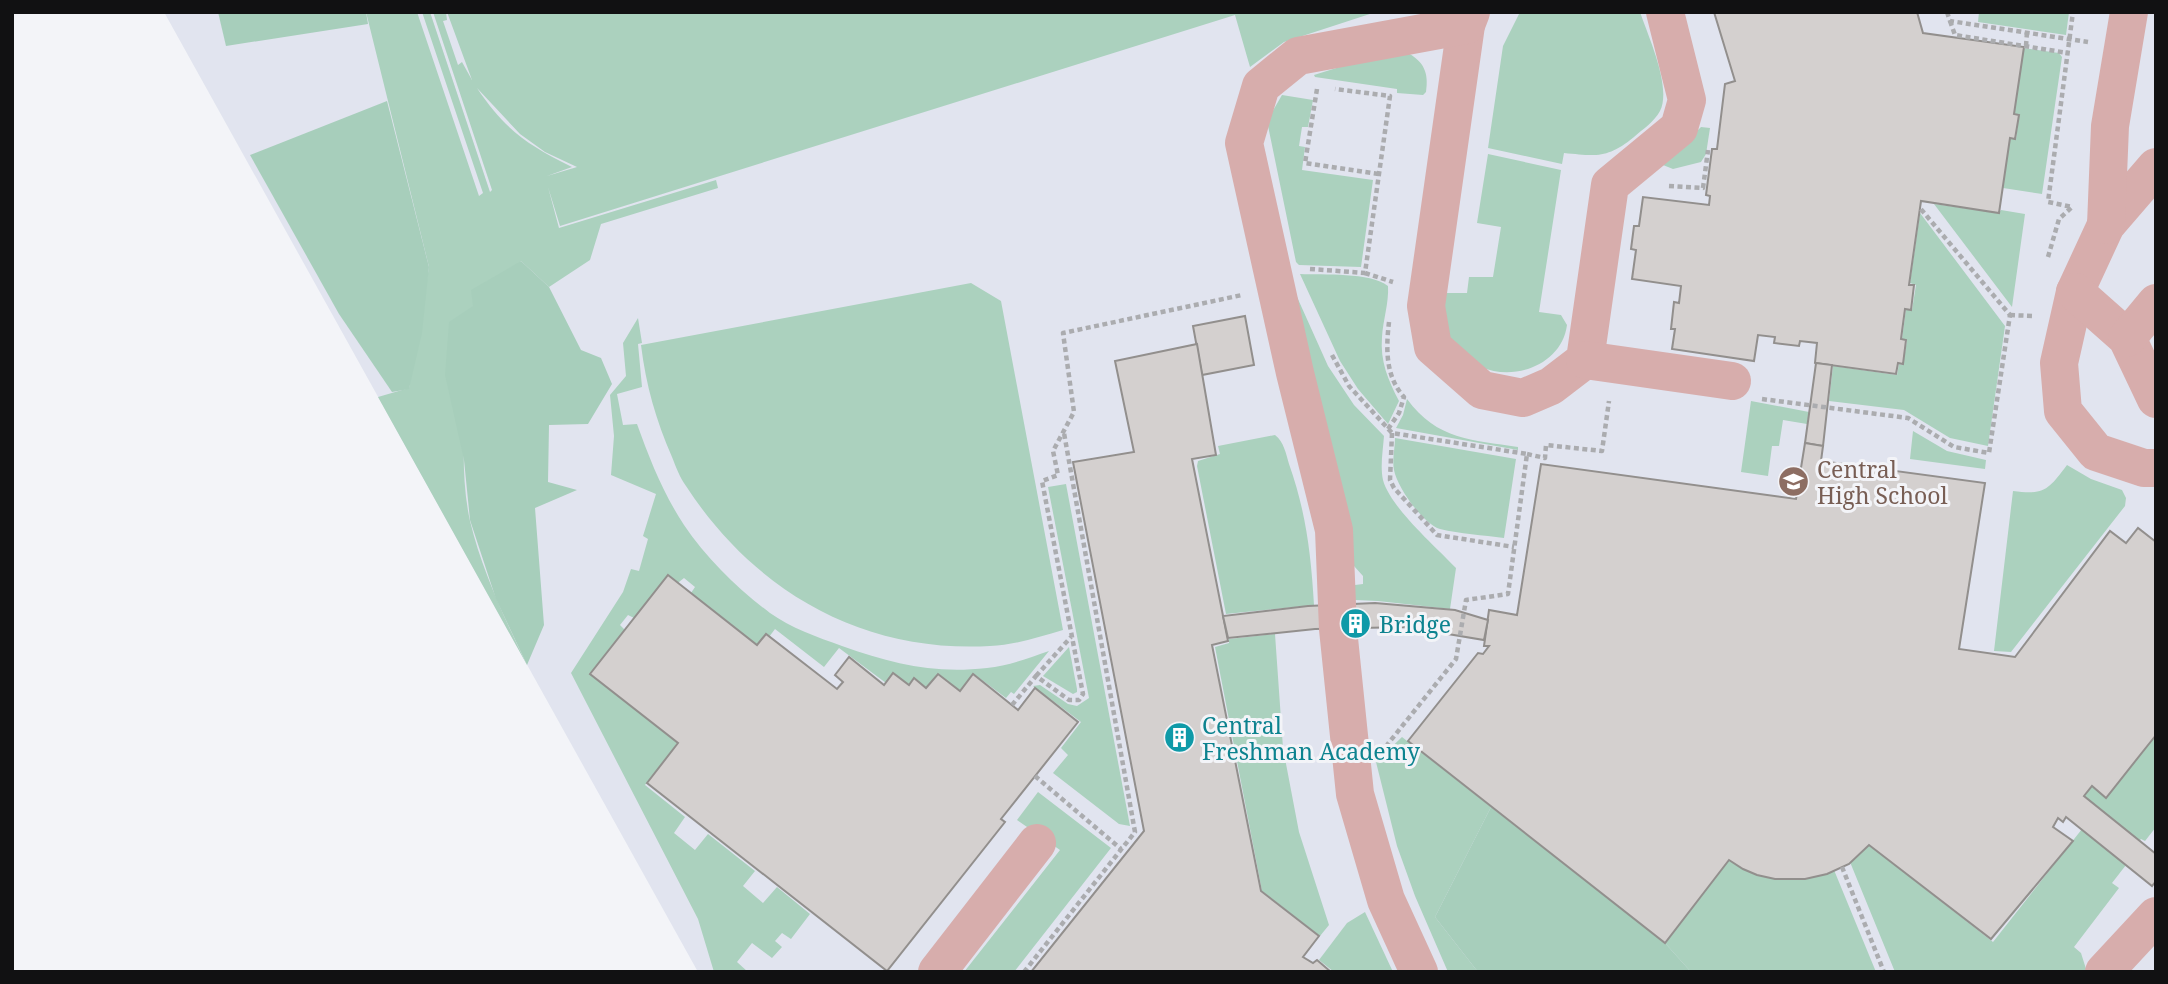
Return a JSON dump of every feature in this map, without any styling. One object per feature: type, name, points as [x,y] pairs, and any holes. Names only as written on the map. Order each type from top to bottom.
[{"type":"lane","points":[[1586,360],[1610,185],[1679,128],[1687,100],[1665,12]]},
{"type":"lane","points":[[1419,972],[1386,900],[1355,794],[1339,629],[1334,530],[1295,373],[1244,143],[1261,86],[1298,56],[1469,19],[1426,306],[1433,347],[1482,390],[1523,398],[1550,386],[1586,360],[1744,389]]},
{"type":"lane","points":[[2106,225],[2110,126],[2126,30]]},
{"type":"lane","points":[[2156,167],[2106,225],[2074,292],[2059,363],[2063,411],[2096,452],[2144,468],[2156,468]]},
{"type":"lane","points":[[2074,292],[2127,338],[2156,399]]},
{"type":"lane","points":[[2127,338],[2156,303]]},
{"type":"lane","points":[[937,972],[1037,844]]},
{"type":"lane","points":[[2104,972],[2156,916]]},
{"type":"path","points":[[1947,12],[1955,35],[2068,53]]},
{"type":"path","points":[[2047,261],[2059,219],[2072,207],[2048,202],[2073,12]]},
{"type":"path","points":[[1950,21],[2070,39],[2126,30]]},
{"type":"path","points":[[2026,46],[2027,32]]},
{"type":"path","points":[[1269,80],[1390,96],[1365,273]]},
{"type":"path","points":[[1318,87],[1305,163],[1379,174]]},
{"type":"path","points":[[1665,186],[1703,188],[1710,137]]},
{"type":"path","points":[[1920,208],[2010,315],[2032,317],[2035,306]]},
{"type":"path","points":[[1304,269],[1365,273],[1393,280],[1392,293]]},
{"type":"path","points":[[1036,676],[1069,700],[1079,700],[1083,694],[1042,481],[1058,475],[1053,451],[1074,412],[1063,333],[1244,295],[1241,283]]},
{"type":"path","points":[[1744,389],[1908,418],[1954,447],[1989,453],[2010,315]]},
{"type":"path","points":[[1390,320],[1386,349],[1396,388],[1404,397],[1390,431],[1390,480],[1394,488],[1437,536],[1514,547]]},
{"type":"path","points":[[1326,346],[1349,386],[1390,431],[1545,458],[1546,445],[1602,451],[1609,399]]},
{"type":"path","points":[[1024,972],[1135,832],[1063,432]]},
{"type":"path","points":[[1382,751],[1456,659],[1466,600],[1508,594],[1527,454]]},
{"type":"path","points":[[1012,705],[1071,636]]},
{"type":"path","points":[[1035,776],[1121,849]]},
{"type":"path","points":[[1842,867],[1884,972]]},
{"type":"shaded area","points":[[164,12],[2156,12],[2156,972],[698,972]]},
{"type":"green space","points":[[218,12],[366,12],[368,24],[226,46]]},
{"type":"green space","points":[[366,12],[417,12],[479,196],[483,193],[422,12],[430,12],[490,192],[492,190],[433,12],[446,12],[447,20],[443,21],[458,65],[462,62],[472,80],[447,12],[1376,12],[1284,42],[1250,67],[1235,15],[560,226],[548,187],[559,228],[716,180],[718,188],[601,224],[590,260],[549,287],[521,261],[473,306],[465,414],[466,496],[481,558],[527,665],[378,397],[409,388],[429,267]],"holes":[[[477,88],[520,134],[545,152],[577,167],[547,176],[572,167],[543,151],[518,135],[497,115]]]},
{"type":"green space","points":[[1520,12],[1640,12],[1661,75],[1663,101],[1658,115],[1616,149],[1593,155],[1564,153],[1562,164],[1488,148],[1503,46]]},
{"type":"green space","points":[[1979,12],[2069,12],[2066,35],[1978,22]]},
{"type":"green space","points":[[2023,48],[2059,53],[2062,57],[2042,194],[2003,188],[2010,139],[2016,139],[2019,115],[2014,113]]},
{"type":"green space","points":[[1406,52],[1417,59],[1426,73],[1427,85],[1423,95],[1397,93],[1397,89],[1314,75],[1381,54]]},
{"type":"green space","points":[[1282,95],[1313,100],[1308,127],[1302,127],[1299,146],[1305,147],[1302,170],[1373,180],[1361,267],[1299,265],[1296,262],[1267,121]]},
{"type":"green space","points":[[387,101],[429,267],[422,333],[409,389],[392,392],[339,314],[250,155]]},
{"type":"green space","points":[[1701,127],[1710,128],[1706,154],[1701,162],[1673,169],[1663,165]]},
{"type":"green space","points":[[1488,154],[1561,170],[1539,312],[1561,315],[1567,325],[1556,350],[1547,359],[1522,371],[1494,371],[1481,367],[1450,343],[1441,293],[1467,293],[1469,277],[1493,277],[1501,227],[1477,223]]},
{"type":"green space","points":[[1934,204],[2025,214],[2012,307]]},
{"type":"green space","points":[[1920,213],[2005,326],[1988,446],[1950,438],[1904,410],[1829,401],[1833,366],[1897,375],[1899,364],[1903,365],[1907,340],[1902,339],[1906,309],[1912,310],[1916,285],[1910,283]]},
{"type":"green space","points":[[521,261],[549,287],[581,350],[601,358],[612,384],[588,424],[549,425],[548,482],[577,490],[535,508],[544,625],[527,665],[496,599],[470,520],[464,460],[445,375],[449,322],[473,306],[471,290]]},
{"type":"green space","points":[[1300,274],[1358,276],[1388,286],[1382,354],[1388,378],[1399,401],[1388,424],[1358,389],[1340,361]]},
{"type":"green space","points":[[971,283],[1001,301],[1063,630],[990,646],[943,645],[899,639],[856,626],[816,608],[779,585],[745,557],[714,524],[680,476],[652,402],[641,345]]},
{"type":"green space","points":[[1293,288],[1328,366],[1354,405],[1384,436],[1382,469],[1387,491],[1415,526],[1456,568],[1450,609],[1355,600],[1355,585],[1363,584],[1363,576],[1354,566]]},
{"type":"green space","points":[[638,318],[642,343],[638,344],[642,387],[617,394],[623,425],[637,424],[676,513],[702,549],[758,604],[787,623],[814,636],[879,658],[913,666],[949,670],[987,668],[1011,664],[1049,651],[1014,694],[1011,692],[1006,698],[974,674],[960,691],[938,674],[926,688],[914,679],[909,685],[893,673],[886,683],[839,648],[824,667],[775,629],[769,637],[766,634],[757,645],[691,593],[695,587],[684,578],[634,618],[628,615],[620,625],[625,630],[678,743],[645,785],[685,817],[674,833],[695,850],[708,834],[755,871],[743,886],[763,903],[777,887],[810,914],[791,939],[782,933],[775,941],[782,947],[772,958],[752,943],[737,962],[748,972],[714,972],[698,919],[571,673],[623,592],[631,569],[639,571],[648,539],[643,536],[656,494],[611,475],[614,436],[610,395],[626,376],[623,343]]},
{"type":"green space","points":[[1407,399],[1418,413],[1431,423],[1456,436],[1518,447],[1518,450],[1396,428]]},
{"type":"green space","points":[[1751,401],[1809,412],[1807,424],[1783,420],[1779,446],[1772,446],[1768,476],[1741,472]]},
{"type":"green space","points":[[1913,431],[1947,451],[1986,460],[1985,469],[1910,459]]},
{"type":"green space","points":[[1275,435],[1284,448],[1304,516],[1314,605],[1226,614],[1198,461],[1220,454],[1218,446]]},
{"type":"green space","points":[[1395,438],[1516,459],[1504,538],[1440,529],[1426,520],[1412,504],[1396,477],[1393,462]]},
{"type":"green space","points":[[2067,465],[2091,479],[2122,490],[2126,498],[2125,506],[2011,652],[1994,651],[2013,491],[2032,492],[2045,489]]},
{"type":"green space","points":[[1066,484],[1130,826],[1119,824],[1053,773],[1068,755],[1061,748],[1081,722],[1033,686],[1040,685],[1068,704],[1077,706],[1089,698],[1048,487]]},
{"type":"green space","points":[[1275,634],[1283,748],[1299,832],[1329,925],[1320,936],[1262,891],[1215,647],[1229,643],[1229,639]]},
{"type":"green space","points":[[1069,647],[1077,689],[1073,694],[1043,676]]},
{"type":"green space","points":[[2156,735],[2156,827],[2145,841],[2139,841],[2084,796],[2092,786],[2106,798]]},
{"type":"green space","points":[[1402,737],[1491,807],[1435,917],[1478,972],[1448,972],[1397,846],[1376,762]]},
{"type":"green space","points":[[1038,792],[1111,848],[1014,972],[964,972],[1060,850],[1017,820]]},
{"type":"green space","points":[[1491,807],[1665,943],[1691,972],[1478,972],[1435,917]]},
{"type":"green space","points":[[2082,829],[2126,865],[2112,883],[2119,888],[2074,947],[2081,953],[2087,972],[1895,972],[1850,862],[1869,845],[1993,942]]},
{"type":"green space","points":[[1729,860],[1755,873],[1780,879],[1806,877],[1834,870],[1876,972],[1691,972],[1665,943]]},
{"type":"green space","points":[[1365,912],[1393,972],[1334,972],[1319,960],[1347,923]]},
{"type":"building","points":[[1714,12],[1917,12],[1923,33],[2024,47],[2014,114],[2019,115],[2015,139],[2010,138],[1999,213],[1921,201],[1909,285],[1914,285],[1911,310],[1905,309],[1901,339],[1906,340],[1903,364],[1898,363],[1896,374],[1815,363],[1817,343],[1800,341],[1799,346],[1774,343],[1775,337],[1758,335],[1754,361],[1672,349],[1675,329],[1671,329],[1674,302],[1679,303],[1681,286],[1632,279],[1636,250],[1631,249],[1634,226],[1639,226],[1643,197],[1709,205],[1710,196],[1706,195],[1712,149],[1717,149],[1725,84],[1735,81]]},
{"type":"building","points":[[1245,316],[1254,365],[1202,375],[1193,326]]},
{"type":"building","name":"Central Freshman Academy","points":[[1197,344],[1216,455],[1192,459],[1228,641],[1212,645],[1261,891],[1319,936],[1303,957],[1313,963],[1317,960],[1331,972],[1031,972],[1144,831],[1073,462],[1134,452],[1115,361]]},
{"type":"building","points":[[1816,363],[1832,365],[1823,446],[1805,443]]},
{"type":"building","points":[[1805,443],[1823,446],[1821,461],[1985,483],[1959,649],[2015,657],[2110,531],[2126,543],[2138,528],[2156,542],[2156,735],[2106,798],[2092,786],[2084,796],[2156,854],[2156,881],[2152,886],[2066,817],[2063,822],[2058,818],[2053,827],[2073,841],[1991,939],[1869,845],[1849,864],[1827,874],[1805,879],[1775,879],[1757,875],[1729,860],[1665,943],[1408,741],[1478,653],[1483,654],[1489,646],[1484,646],[1489,610],[1517,615],[1541,464],[1796,499]]},
{"type":"building","points":[[668,575],[757,645],[766,634],[837,689],[843,682],[835,675],[849,657],[884,685],[893,673],[909,685],[914,678],[926,688],[938,674],[960,691],[973,674],[1018,710],[1035,688],[1078,722],[1001,819],[1005,822],[887,971],[647,783],[678,743],[590,674]]},
{"type":"building","name":"Bridge","points":[[1375,603],[1455,610],[1488,620],[1484,640],[1406,627],[1315,629],[1228,638],[1223,616],[1308,606]]},
{"type":"place","name":"Central High School","points":[[1794,482]]},
{"type":"place","name":"Bridge","points":[[1356,624]]},
{"type":"place","name":"Central Freshman Academy","points":[[1179,738]]}]
